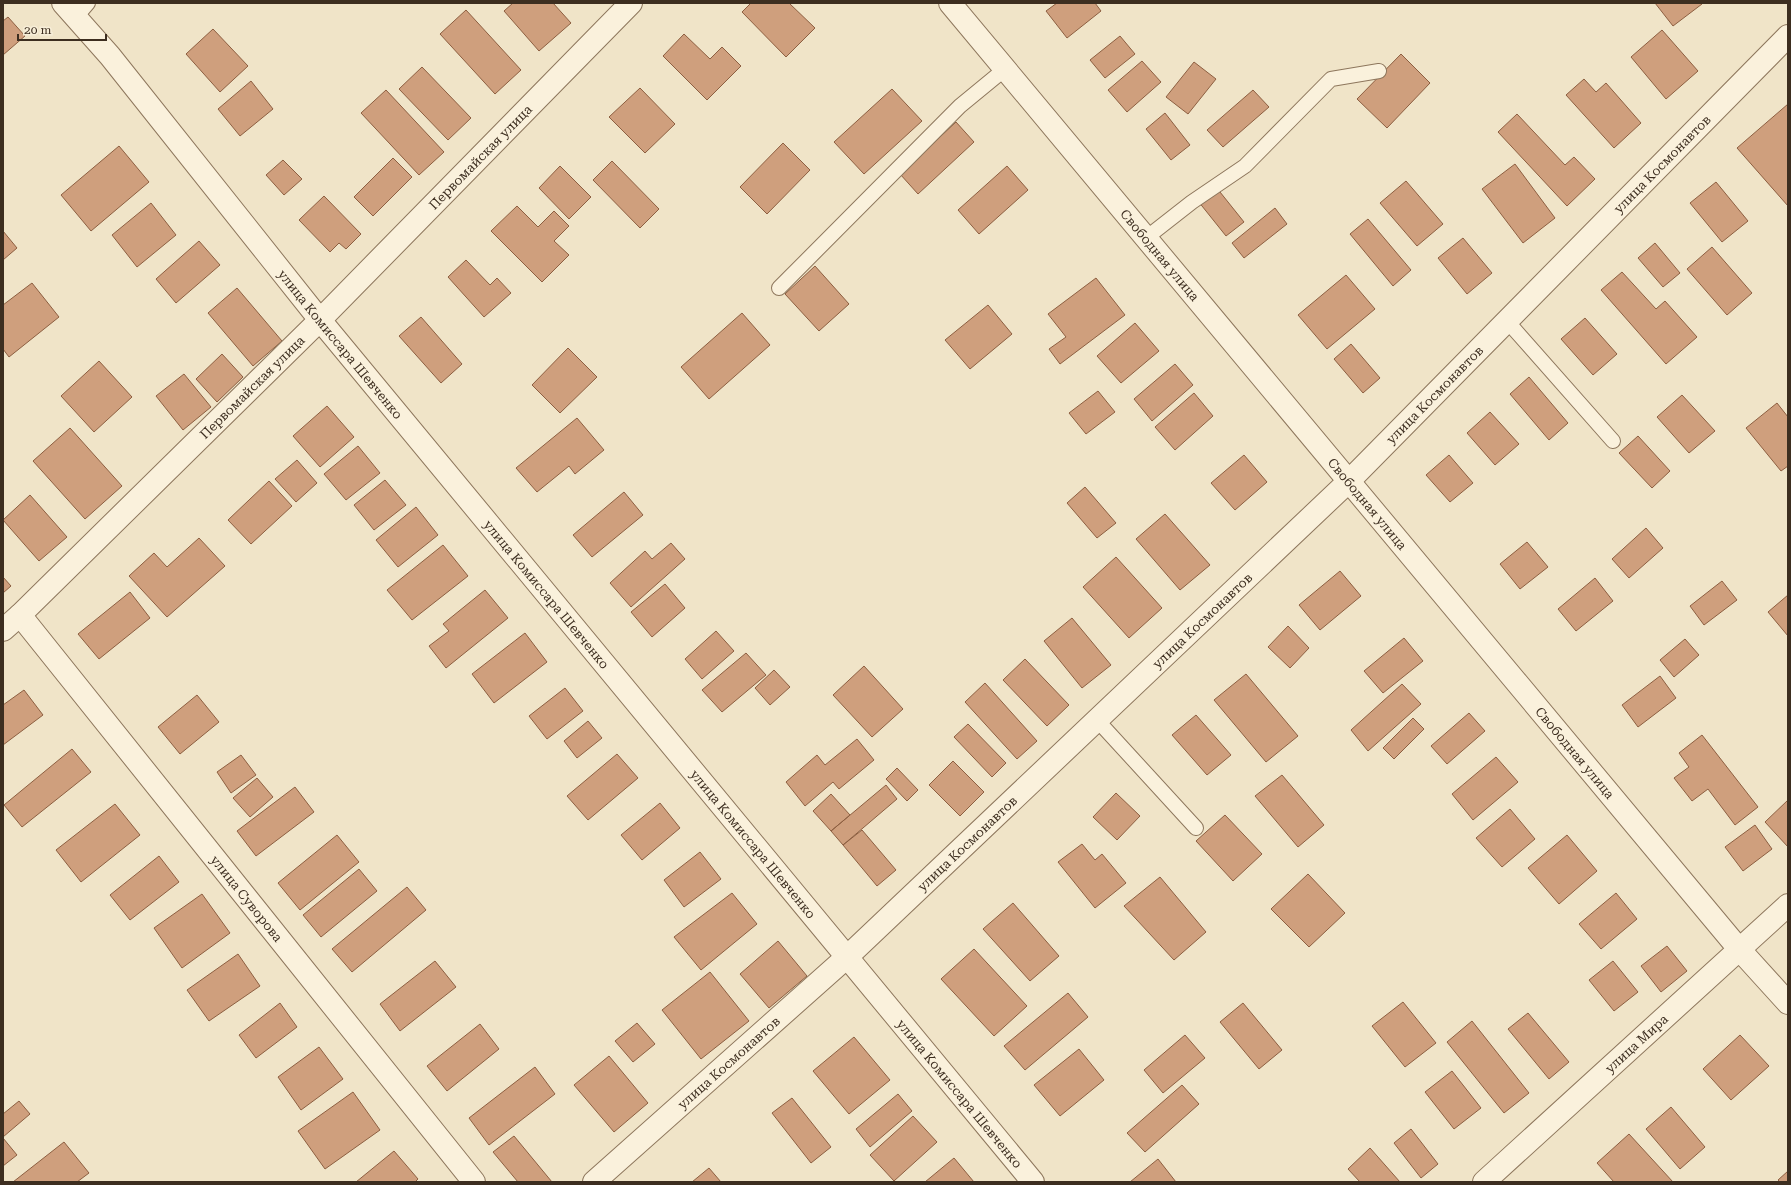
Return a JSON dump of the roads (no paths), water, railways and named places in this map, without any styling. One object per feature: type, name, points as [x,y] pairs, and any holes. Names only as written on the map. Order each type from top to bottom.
[{"type":"street","name":"Первомайская улица","points":[[3,630],[320,320],[631,3]]},
{"type":"street","name":"Свободная улица","points":[[950,3],[1739,949],[1788,1004]]},
{"type":"street","name":"улица Комиссара Шевченко","points":[[76,8],[110,56],[320,320],[1033,1182]]},
{"type":"street","name":"улица Космонавтов","points":[[594,1182],[847,957],[1349,481],[1788,36]]},
{"type":"street","name":"улица Суворова","points":[[20,615],[474,1182]]},
{"type":"street","name":"улица Мира","points":[[1484,1182],[1788,905]]},
{"type":"lane","points":[[779,288],[960,106],[1005,69]]},
{"type":"lane","points":[[1146,238],[1192,202],[1245,166],[1331,79],[1379,70]]},
{"type":"lane","points":[[1507,321],[1613,441]]},
{"type":"lane","points":[[1097,720],[1196,828]]}]
